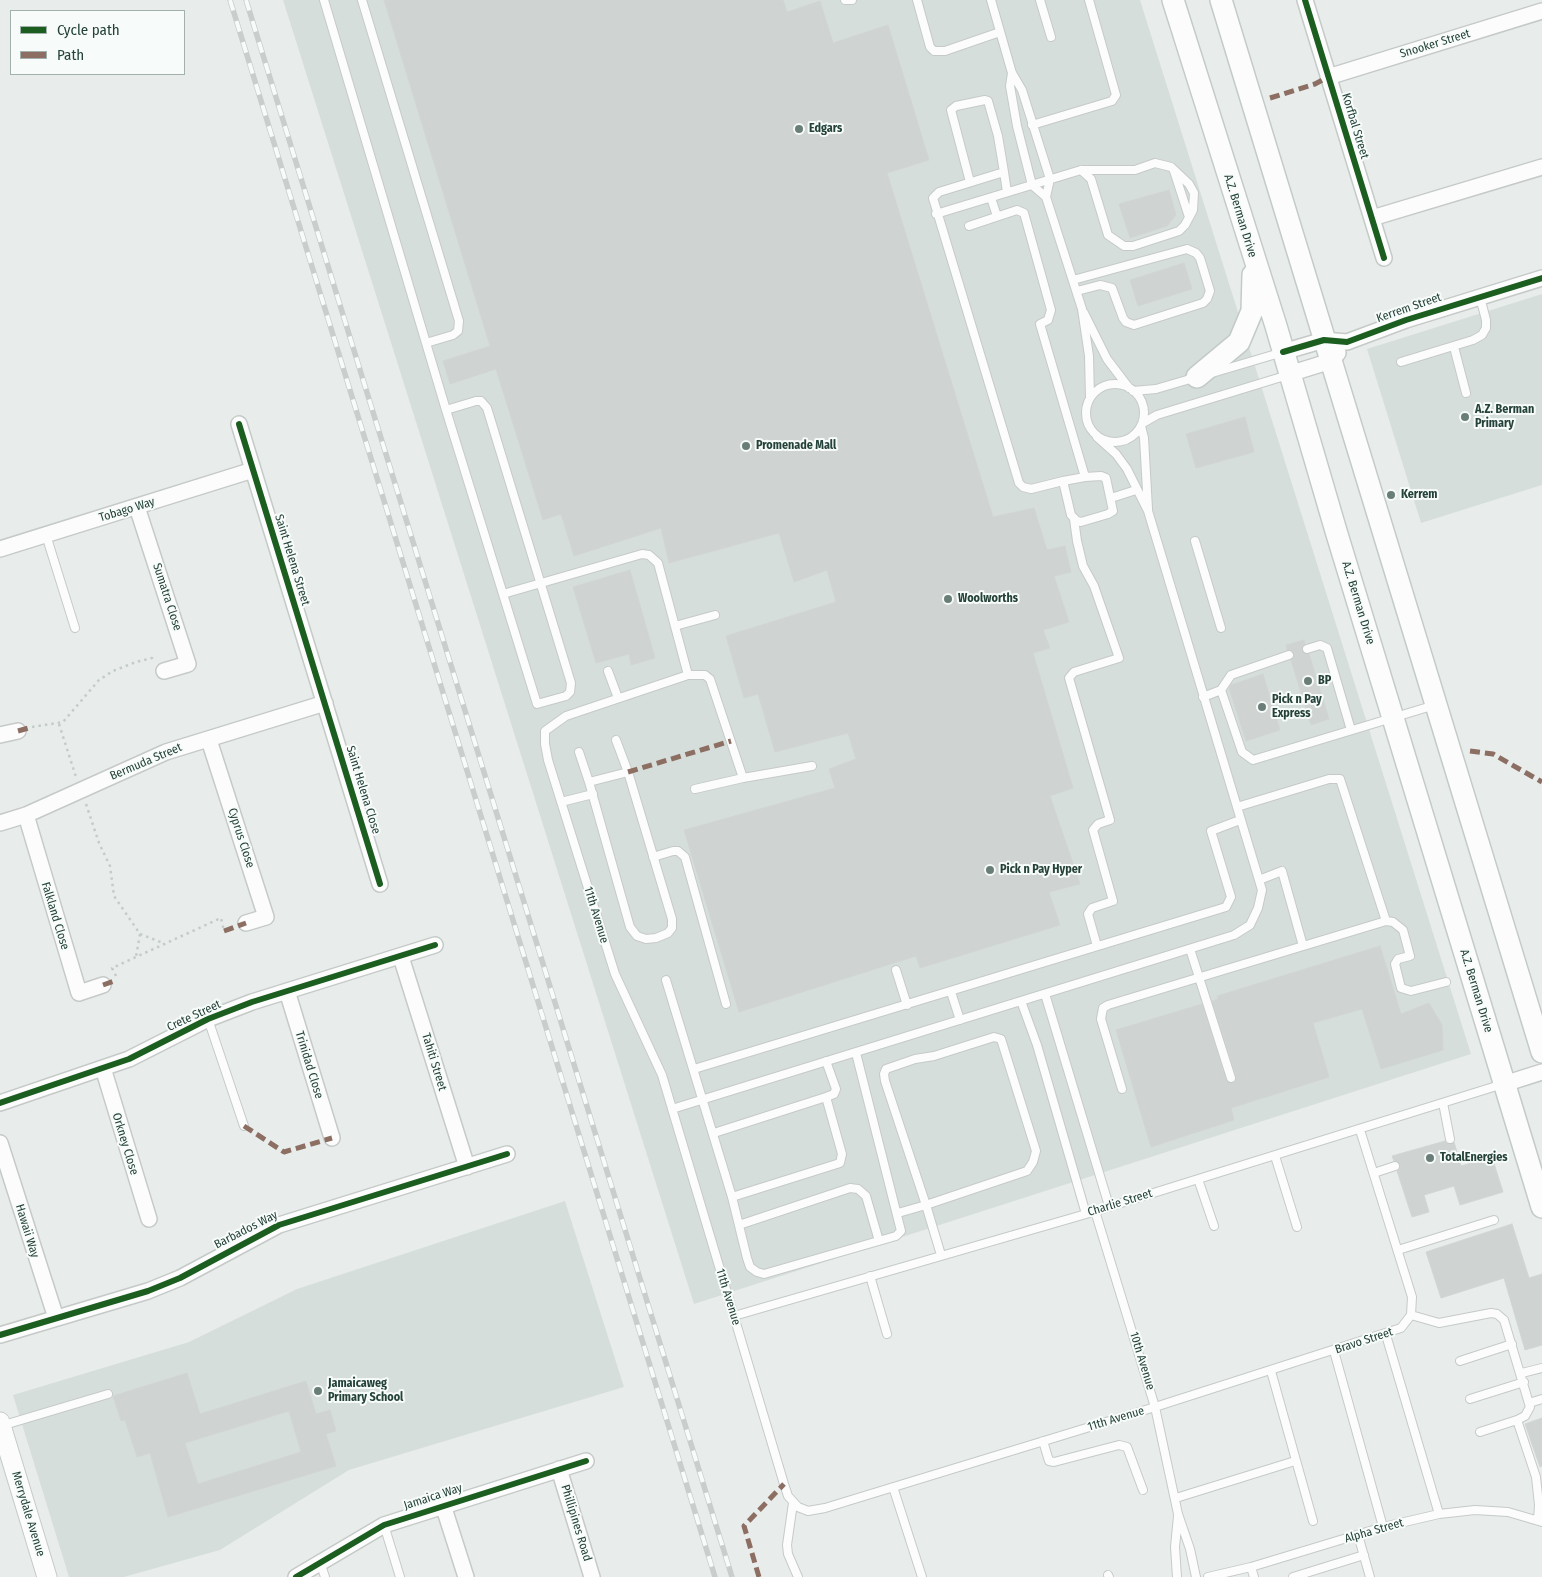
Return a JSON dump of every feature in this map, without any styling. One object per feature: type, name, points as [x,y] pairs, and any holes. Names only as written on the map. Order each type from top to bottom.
[{"type":"main road","name":"A.Z. Berman Drive","points":[[1173,0],[1252,258],[1283,352],[1542,1207]]},
{"type":"main road","points":[[1221,0],[1542,1052]]},
{"type":"main road","points":[[1197,377],[1239,342],[1246,327],[1252,311],[1252,258]]},
{"type":"street","name":"Korfbal Street","points":[[1305,0],[1384,258]]},
{"type":"street","name":"Snooker Street","points":[[1328,77],[1542,10]]},
{"type":"street","points":[[1372,218],[1542,167]]},
{"type":"street","name":"Kerrem Street","points":[[1283,352],[1324,340],[1347,342],[1542,278]]},
{"type":"street","points":[[1289,374],[1331,361],[1347,342]]},
{"type":"street","name":"Saint Helena Street","points":[[239,424],[325,703]]},
{"type":"street","name":"Tobago Way","points":[[0,549],[253,470]]},
{"type":"street","name":"Sumatra Close","points":[[137,506],[188,664],[159,668]]},
{"type":"street","name":"Bermuda Street","points":[[0,823],[26,815],[166,752],[325,703]]},
{"type":"street","name":"Saint Helena Close","points":[[325,703],[380,884]]},
{"type":"street","points":[[0,735],[25,729]]},
{"type":"street","name":"Cyprus Close","points":[[209,740],[266,917],[246,923]]},
{"type":"street","name":"Falkland Close","points":[[26,815],[79,993],[103,985]]},
{"type":"street","name":"Crete Street","points":[[0,1103],[129,1059],[208,1020],[287,992],[435,945]]},
{"type":"street","name":"Tahiti Street","points":[[401,957],[467,1167]]},
{"type":"street","name":"Trinidad Close","points":[[287,992],[332,1138]]},
{"type":"street","name":"Orkney Close","points":[[103,1068],[149,1219]]},
{"type":"street","points":[[1504,1084],[1542,1072]]},
{"type":"street","name":"Hawaii Way","points":[[0,1143],[56,1318]]},
{"type":"street","name":"Barbados Way","points":[[0,1334],[163,1285],[279,1225],[507,1154]]},
{"type":"street","name":"Merrydale Avenue","points":[[0,1424],[47,1577]]},
{"type":"street","name":"Jamaica Way","points":[[296,1577],[384,1525],[586,1461]]},
{"type":"street","name":"Phillipines Road","points":[[559,1469],[592,1577]]},
{"type":"street","points":[[443,1505],[466,1577]]},
{"type":"lane","points":[[324,0],[446,410],[537,704],[566,696],[570,692],[571,683],[487,408],[481,401],[476,401],[446,410]]},
{"type":"lane","points":[[362,0],[459,321],[458,331],[453,335],[426,343]]},
{"type":"lane","points":[[845,0],[852,0]]},
{"type":"lane","points":[[916,0],[930,47],[934,51],[945,51],[1000,32]]},
{"type":"lane","points":[[990,0],[1012,73],[1022,90],[1050,179],[1046,197],[1082,309],[1088,356],[1090,398]]},
{"type":"lane","points":[[1040,0],[1051,37]]},
{"type":"lane","points":[[1032,125],[1112,101],[1116,95],[1089,0]]},
{"type":"lane","points":[[1012,73],[1012,94],[1032,185],[1046,197]]},
{"type":"lane","points":[[970,182],[951,110],[956,106],[977,100],[988,101],[1008,192]]},
{"type":"lane","points":[[936,214],[1081,170],[1129,170],[1155,163],[1164,164],[1174,170],[1189,184],[1194,193],[1195,203],[1189,217],[1179,231],[1133,246],[1124,246],[1108,235],[1091,179],[1081,170]]},
{"type":"lane","points":[[1174,170],[1189,217]]},
{"type":"lane","points":[[1004,172],[935,194],[933,198],[936,214],[1018,483],[1022,488],[1031,489],[1085,477],[1104,477],[1113,508],[1111,513],[1081,522],[1074,519]]},
{"type":"lane","points":[[990,198],[997,216]]},
{"type":"lane","points":[[969,226],[1017,210],[1024,213],[1051,310],[1048,320],[1040,324],[1085,477]]},
{"type":"lane","points":[[1073,280],[1187,248],[1196,253],[1200,258],[1210,291],[1203,303],[1134,324],[1126,322],[1123,318],[1112,288],[1100,284],[1077,291]]},
{"type":"lane","points":[[1401,362],[1473,340],[1482,335],[1486,328],[1486,320],[1480,297]]},
{"type":"lane","points":[[672,1109],[703,1101],[826,1061],[1190,949],[1234,934],[1250,925],[1261,899],[1262,890],[1202,698],[1148,511],[1142,424],[1143,405],[1100,346],[1082,309]]},
{"type":"lane","points":[[1454,346],[1466,393]]},
{"type":"lane","points":[[1148,511],[1136,490],[1127,468],[1116,454],[1097,437],[1087,423],[1086,406],[1090,398],[1103,386],[1121,385],[1131,389],[1156,389],[1283,352]]},
{"type":"lane","points":[[1097,437],[1106,441],[1121,441],[1135,435],[1142,424],[1157,415],[1289,374]]},
{"type":"lane","points":[[1063,481],[1074,519],[1077,541],[1084,566],[1094,586],[1119,658],[1074,672],[1069,678],[1110,820],[1098,824],[1093,830],[1113,901],[1092,908],[1088,914],[1097,946]]},
{"type":"lane","points":[[1111,498],[1136,490]]},
{"type":"lane","points":[[46,535],[75,628]]},
{"type":"lane","points":[[1195,541],[1221,628]]},
{"type":"lane","points":[[502,594],[642,554],[649,555],[658,563],[688,676]]},
{"type":"lane","points":[[675,626],[715,615]]},
{"type":"lane","points":[[1307,649],[1320,645],[1327,648],[1351,730]]},
{"type":"lane","points":[[1202,698],[1221,690],[1231,675],[1289,655]]},
{"type":"lane","points":[[608,670],[618,698],[688,676],[705,675],[710,680],[743,778]]},
{"type":"lane","points":[[1221,690],[1242,752],[1252,760],[1260,760],[1435,705]]},
{"type":"lane","name":"11th Avenue","points":[[618,698],[566,716],[545,731],[548,760],[615,974],[658,1066],[784,1484],[793,1503],[802,1510],[815,1510],[1156,1407]]},
{"type":"lane","points":[[579,752],[593,794],[630,927],[637,936],[646,939],[662,935],[672,928],[672,919],[628,772],[616,740]]},
{"type":"lane","points":[[695,789],[743,778],[812,766]]},
{"type":"lane","points":[[589,782],[628,772]]},
{"type":"lane","points":[[1237,807],[1329,779],[1340,779],[1386,921]]},
{"type":"lane","points":[[561,802],[593,794]]},
{"type":"lane","points":[[694,1069],[1226,907],[1231,897],[1211,831],[1240,820]]},
{"type":"lane","points":[[653,857],[673,851],[678,851],[685,857],[726,1004]]},
{"type":"lane","points":[[1259,880],[1282,871],[1303,946]]},
{"type":"lane","points":[[1122,1089],[1101,1019],[1103,1008],[1386,921],[1393,922],[1403,930],[1410,956],[1398,959],[1394,964],[1401,988],[1410,991],[1446,982]]},
{"type":"lane","points":[[1190,949],[1231,1078]]},
{"type":"lane","points":[[896,970],[907,1005]]},
{"type":"lane","points":[[666,980],[714,1133],[750,1267],[764,1274],[878,1242],[899,1234],[901,1226],[898,1213],[856,1052]]},
{"type":"lane","points":[[951,992],[960,1020]]},
{"type":"lane","points":[[1044,994],[1109,1206]]},
{"type":"lane","points":[[1021,1001],[1037,1045],[1086,1214]]},
{"type":"lane","points":[[208,1020],[244,1126]]},
{"type":"lane","points":[[898,1213],[926,1205],[1027,1171],[1036,1156],[1036,1150],[1005,1046],[997,1037],[934,1056],[915,1059],[884,1071],[885,1081],[926,1205],[941,1255]]},
{"type":"lane","points":[[714,1133],[834,1094],[836,1089],[826,1061]]},
{"type":"lane","name":"Charlie Street","points":[[734,1316],[1086,1214],[1504,1084]]},
{"type":"lane","points":[[732,1197],[840,1163],[842,1154],[826,1097]]},
{"type":"lane","points":[[1443,1103],[1450,1139]]},
{"type":"lane","points":[[1360,1130],[1412,1297],[1411,1315],[1439,1323],[1497,1314],[1504,1320],[1522,1373],[1529,1403],[1528,1413],[1517,1420],[1480,1432]]},
{"type":"lane","points":[[1275,1156],[1297,1227]]},
{"type":"lane","points":[[1374,1172],[1395,1166]]},
{"type":"lane","points":[[1198,1179],[1214,1226]]},
{"type":"lane","points":[[739,1225],[850,1188],[858,1189],[866,1196],[878,1242]]},
{"type":"lane","name":"10th Avenue","points":[[1095,1211],[1156,1407],[1178,1514],[1190,1549],[1196,1577]]},
{"type":"lane","points":[[1398,1250],[1494,1220]]},
{"type":"lane","points":[[870,1276],[887,1334]]},
{"type":"lane","name":"Bravo Street","points":[[1156,1407],[1386,1334],[1401,1328],[1411,1315]]},
{"type":"lane","points":[[1386,1334],[1439,1514]]},
{"type":"lane","points":[[1460,1361],[1512,1344]]},
{"type":"lane","points":[[1334,1351],[1383,1527]]},
{"type":"lane","points":[[1522,1373],[1542,1368]]},
{"type":"lane","points":[[1271,1371],[1313,1521]]},
{"type":"lane","points":[[1470,1399],[1524,1382]]},
{"type":"lane","points":[[0,1424],[108,1394]]},
{"type":"lane","points":[[1529,1403],[1542,1399]]},
{"type":"lane","points":[[1517,1420],[1536,1478],[1540,1521]]},
{"type":"lane","points":[[1043,1441],[1049,1461],[1054,1462],[1119,1446],[1127,1447],[1143,1490]]},
{"type":"lane","points":[[1176,1498],[1295,1461]]},
{"type":"lane","points":[[893,1487],[922,1577]]},
{"type":"lane","points":[[793,1503],[787,1545],[788,1554],[798,1577]]},
{"type":"lane","name":"Alpha Street","points":[[1208,1577],[1251,1567],[1383,1527],[1439,1514],[1475,1510],[1508,1512],[1540,1521]]},
{"type":"lane","name":"10th Avenue","points":[[1177,1577],[1174,1547],[1178,1514]]},
{"type":"lane","points":[[384,1525],[400,1577]]},
{"type":"lane","points":[[1358,1536],[1370,1577]]},
{"type":"lane","points":[[1293,1577],[1364,1555]]},
{"type":"lane","points":[[320,1562],[325,1577]]},
{"type":"lane","points":[[1251,1567],[1254,1577]]},
{"type":"path","points":[[25,729],[64,722],[99,680],[113,671],[152,658],[159,668]]},
{"type":"path","points":[[59,724],[78,782]]},
{"type":"path","points":[[84,799],[99,843],[110,866],[114,896],[140,934],[164,944]]},
{"type":"path","points":[[118,980],[112,968],[221,918],[224,931]]},
{"type":"path","points":[[136,957],[140,934]]},
{"type":"shaded area","points":[[283,0],[1140,0],[1471,1054],[694,1304]]},
{"type":"shaded area","name":"A.Z. Berman Primary","points":[[1542,294],[1542,485],[1421,523],[1367,349]]},
{"type":"shaded area","name":"Jamaicaweg Primary School","points":[[565,1201],[624,1387],[349,1470],[220,1550],[124,1577],[69,1577],[13,1395],[189,1342],[297,1289]]},
{"type":"building","name":"Promenade Mall","points":[[384,0],[783,0],[787,12],[820,1],[833,43],[888,25],[929,160],[887,173],[993,517],[1034,508],[1047,550],[1065,546],[1071,572],[1054,576],[1069,622],[1043,630],[1050,648],[1033,653],[1073,788],[1050,796],[1080,884],[1049,892],[1060,925],[920,968],[916,956],[739,1012],[684,830],[835,788],[829,769],[856,759],[848,733],[775,752],[758,694],[744,698],[726,636],[836,602],[827,570],[794,582],[779,533],[669,563],[661,528],[574,556],[561,514],[543,520],[496,369],[450,384],[443,361],[490,346]]},
{"type":"building","points":[[1169,190],[1176,215],[1167,226],[1130,238],[1119,204]]},
{"type":"building","points":[[1184,263],[1192,289],[1138,306],[1130,280]]},
{"type":"building","points":[[1245,417],[1254,452],[1196,468],[1186,434]]},
{"type":"building","points":[[630,570],[655,658],[631,665],[629,654],[596,663],[573,587]]},
{"type":"building","points":[[1304,640],[1305,644],[1302,650],[1304,653],[1309,654],[1329,719],[1311,725],[1291,660],[1294,654],[1287,650],[1286,645]]},
{"type":"building","points":[[1263,674],[1280,730],[1246,741],[1229,688],[1231,685]]},
{"type":"building","points":[[1380,946],[1401,1014],[1429,1003],[1442,1025],[1443,1050],[1381,1069],[1362,1009],[1313,1023],[1329,1077],[1231,1108],[1234,1120],[1151,1147],[1116,1030],[1202,1004],[1226,1080],[1232,1083],[1236,1076],[1212,1001],[1218,999],[1217,996]]},
{"type":"building","points":[[1445,1141],[1449,1144],[1454,1142],[1461,1166],[1492,1157],[1503,1192],[1460,1205],[1454,1186],[1424,1195],[1429,1212],[1412,1217],[1397,1171],[1400,1164],[1394,1161],[1392,1156]]},
{"type":"building","points":[[1512,1224],[1529,1278],[1542,1274],[1542,1345],[1525,1350],[1504,1278],[1441,1298],[1426,1252]]},
{"type":"building","points":[[187,1373],[200,1414],[306,1381],[316,1414],[330,1410],[336,1431],[326,1434],[336,1466],[168,1517],[150,1453],[137,1457],[125,1420],[121,1421],[113,1396]],"holes":[[[289,1411],[301,1452],[198,1484],[185,1443]]]},
{"type":"building","points":[[1542,1418],[1542,1466],[1540,1467],[1525,1424]]},
{"type":"railway","points":[[230,0],[715,1577]]},
{"type":"railway","points":[[246,0],[732,1577]]},
{"type":"marked path","points":[[1270,98],[1315,84],[1328,77]]},
{"type":"marked path","points":[[18,731],[32,727]]},
{"type":"marked path","points":[[628,772],[731,741]]},
{"type":"marked path","points":[[1470,751],[1493,754],[1542,782]]},
{"type":"marked path","points":[[224,931],[246,923]]},
{"type":"marked path","points":[[103,985],[117,980]]},
{"type":"marked path","points":[[244,1126],[284,1152],[332,1138]]},
{"type":"marked path","points":[[759,1577],[744,1526],[784,1484]]},
{"type":"cycle path","points":[[1305,0],[1384,258]]},
{"type":"cycle path","points":[[1283,352],[1324,340],[1347,342],[1406,320],[1542,278]]},
{"type":"cycle path","points":[[239,424],[380,884]]},
{"type":"cycle path","points":[[0,1103],[129,1059],[208,1019],[252,1002],[435,945]]},
{"type":"cycle path","points":[[0,1335],[148,1291],[180,1278],[279,1225],[507,1154]]},
{"type":"cycle path","points":[[296,1577],[384,1525],[586,1461]]},
{"type":"place","name":"Edgars","points":[[799,129]]},
{"type":"place","name":"A.Z. Berman Primary","points":[[1465,417]]},
{"type":"place","name":"Promenade Mall","points":[[746,446]]},
{"type":"place","name":"Kerrem","points":[[1391,495]]},
{"type":"place","name":"Woolworths","points":[[948,599]]},
{"type":"place","name":"BP","points":[[1308,681]]},
{"type":"place","name":"Pick n Pay Express","points":[[1262,707]]},
{"type":"place","name":"Pick n Pay Hyper","points":[[990,870]]},
{"type":"place","name":"TotalEnergies","points":[[1430,1158]]},
{"type":"place","name":"Jamaicaweg Primary School","points":[[318,1391]]}]
